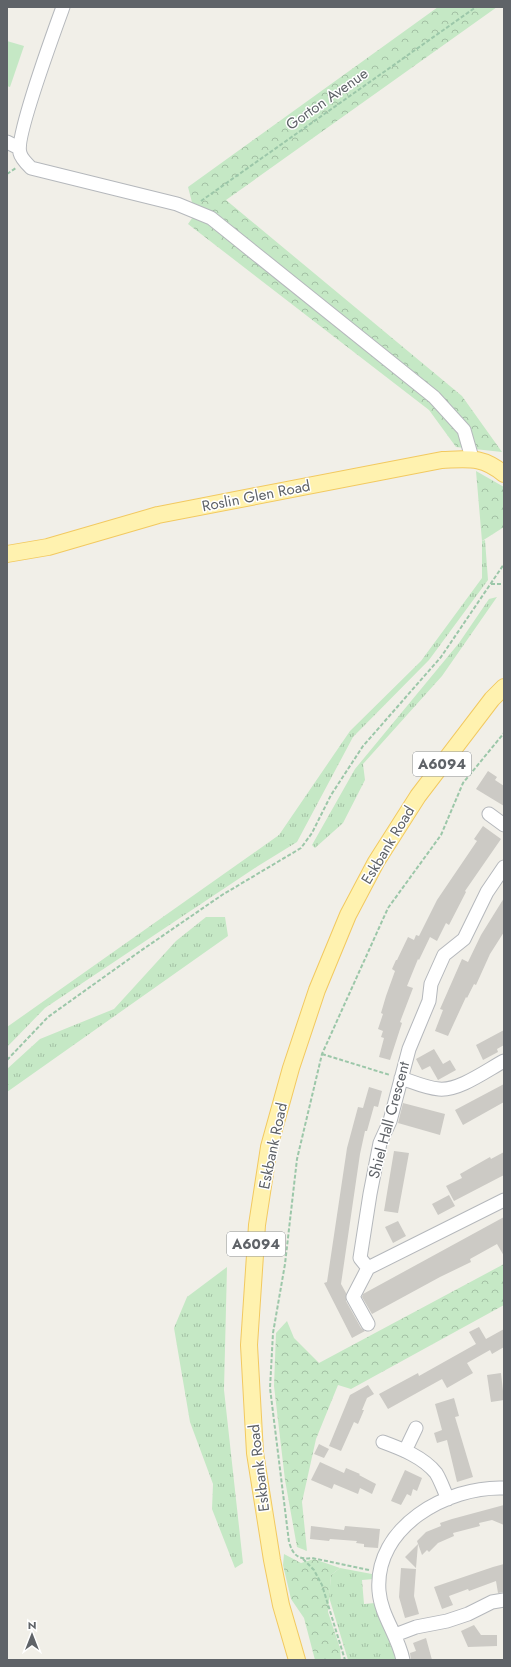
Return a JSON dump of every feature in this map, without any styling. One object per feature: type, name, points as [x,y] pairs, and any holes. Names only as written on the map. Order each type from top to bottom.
[{"type":"main road","name":"Roslin Glen Road","points":[[7,554],[48,547],[158,515],[442,460],[472,458],[492,465],[504,474]]},
{"type":"main road","name":"Eskbank Road","points":[[298,1660],[278,1590],[255,1453],[249,1353],[257,1225],[269,1147],[291,1068],[317,990],[348,915],[376,862],[418,796],[492,699],[504,687]]},
{"type":"street","points":[[63,7],[25,122],[19,148],[20,154],[31,168],[177,204],[211,218],[434,397],[464,430],[472,458]]},
{"type":"street","points":[[7,142],[19,148]]},
{"type":"street","points":[[489,814],[504,825]]},
{"type":"street","name":"Shiel Hall Crescent","points":[[368,1268],[360,1258],[380,1143],[390,1121],[409,1049],[429,1001],[431,984],[444,955],[464,938],[487,892],[504,867]]},
{"type":"street","points":[[401,1078],[430,1088],[450,1089],[504,1061]]},
{"type":"street","points":[[368,1324],[353,1297],[368,1268],[504,1200]]},
{"type":"street","points":[[405,1451],[416,1428]]},
{"type":"street","points":[[383,1442],[405,1451],[426,1463],[436,1474],[448,1499]]},
{"type":"street","points":[[403,1660],[395,1635],[381,1607],[379,1590],[380,1573],[385,1554],[394,1539],[418,1514],[448,1499],[466,1493],[504,1488]]},
{"type":"street","points":[[395,1635],[416,1627],[447,1622],[468,1614],[492,1602],[504,1600]]},
{"type":"path","name":"Gorton Avenue","points":[[190,209],[476,7]]},
{"type":"path","points":[[7,1060],[48,1017],[222,895],[301,848],[312,833],[332,795],[363,746],[441,657],[504,564]]},
{"type":"path","points":[[491,584],[504,584]]},
{"type":"path","points":[[345,1660],[322,1585],[314,1570],[303,1559],[296,1556],[292,1552],[289,1542],[270,1388],[273,1333],[285,1264],[297,1159],[322,1054],[388,908],[441,835],[463,783],[504,733]]},
{"type":"path","points":[[322,1054],[401,1078]]},
{"type":"path","points":[[303,1559],[312,1558],[380,1573]]},
{"type":"green space","points":[[438,7],[497,7],[226,200],[462,396],[502,452],[456,447],[429,410],[188,224],[195,214],[188,187]]},
{"type":"green space","points":[[7,41],[24,46],[10,87],[7,86]]},
{"type":"green space","points":[[476,471],[504,487],[504,527],[482,541]]},
{"type":"green space","points":[[485,540],[488,580],[429,660],[353,737],[297,842],[258,866],[45,1008],[7,1047],[7,1027],[279,835],[350,731],[421,661],[482,578],[482,541]]},
{"type":"green space","points":[[497,597],[442,676],[363,764],[365,780],[343,823],[315,848],[312,845],[355,769],[459,643],[489,599]]},
{"type":"green space","points":[[206,917],[225,917],[228,936],[7,1092],[7,1069],[40,1039],[114,1009],[176,941]]},
{"type":"green space","points":[[504,1264],[504,1305],[351,1389],[338,1385],[316,1439],[302,1502],[307,1551],[297,1547],[285,1480],[274,1386],[276,1333],[287,1321],[294,1338],[319,1363]]},
{"type":"green space","points":[[227,1267],[224,1390],[243,1563],[235,1568],[212,1509],[213,1484],[190,1422],[174,1328],[187,1297]]},
{"type":"green space","points":[[284,1554],[301,1563],[314,1559],[340,1568],[331,1575],[328,1612],[340,1648],[341,1660],[315,1660],[304,1618],[291,1599],[283,1565]]},
{"type":"green space","points":[[340,1568],[372,1574],[374,1576],[374,1579],[362,1580],[364,1604],[375,1603],[379,1618],[392,1646],[396,1660],[348,1660],[329,1597],[331,1575]]},
{"type":"building","points":[[488,771],[497,777],[495,780],[504,786],[504,806],[476,789]]},
{"type":"building","points":[[483,826],[501,839],[465,891],[466,892],[449,925],[446,923],[437,941],[430,937],[419,960],[418,959],[407,986],[413,988],[400,1022],[402,1023],[390,1060],[379,1057],[384,1038],[381,1037],[383,1031],[378,1029],[383,1014],[381,1013],[395,971],[392,969],[396,960],[408,937],[414,940],[416,935],[419,936],[437,900],[477,841],[474,839]]},
{"type":"building","points":[[504,898],[504,932],[490,954],[476,985],[474,984],[467,998],[466,997],[448,1036],[435,1031],[443,1010],[440,1009],[462,959],[468,962],[481,935]]},
{"type":"building","points":[[504,1030],[504,1045],[497,1049],[498,1052],[483,1060],[476,1045]]},
{"type":"building","points":[[434,1049],[443,1064],[450,1060],[456,1070],[438,1080],[430,1066],[422,1070],[416,1059]]},
{"type":"building","points":[[504,1084],[504,1102],[463,1125],[455,1110]]},
{"type":"building","points":[[369,1087],[382,1091],[378,1107],[374,1106],[367,1131],[365,1131],[360,1154],[341,1284],[346,1293],[346,1301],[361,1328],[365,1331],[352,1338],[324,1283],[327,1282],[347,1148],[358,1107],[363,1108]]},
{"type":"building","points":[[403,1103],[445,1114],[440,1135],[398,1123]]},
{"type":"building","points":[[394,1151],[409,1153],[398,1213],[384,1211]]},
{"type":"building","points":[[504,1152],[504,1175],[454,1201],[446,1186],[462,1178],[460,1174],[490,1157],[491,1159]]},
{"type":"building","points":[[449,1195],[455,1206],[438,1215],[432,1204]]},
{"type":"building","points":[[504,1217],[504,1256],[497,1244],[470,1259],[471,1262],[372,1314],[362,1297],[363,1294]]},
{"type":"building","points":[[398,1221],[406,1236],[393,1243],[385,1227]]},
{"type":"building","points":[[479,1327],[486,1339],[504,1329],[504,1347],[492,1354],[490,1350],[467,1363],[473,1373],[447,1388],[442,1379],[388,1409],[379,1394],[418,1373],[419,1376],[476,1344],[469,1332]]},
{"type":"building","points":[[501,1373],[504,1400],[491,1402],[487,1375]]},
{"type":"building","points":[[368,1385],[374,1394],[367,1398],[358,1424],[354,1422],[341,1451],[329,1446],[350,1395]]},
{"type":"building","points":[[454,1398],[459,1416],[455,1417],[473,1477],[457,1482],[447,1440],[437,1443],[434,1433],[442,1430],[435,1404]]},
{"type":"building","points":[[319,1444],[329,1449],[324,1458],[314,1454]]},
{"type":"building","points":[[320,1462],[344,1473],[346,1468],[360,1474],[359,1475],[376,1484],[372,1494],[360,1488],[358,1494],[334,1484],[332,1489],[311,1480]]},
{"type":"building","points":[[405,1470],[422,1478],[417,1491],[413,1489],[411,1496],[407,1494],[401,1505],[391,1501]]},
{"type":"building","points":[[504,1505],[504,1525],[492,1520],[479,1523],[480,1526],[453,1533],[454,1536],[438,1543],[429,1552],[427,1550],[422,1555],[417,1541],[426,1532],[441,1526],[440,1523]]},
{"type":"building","points":[[311,1526],[344,1530],[345,1526],[380,1529],[378,1548],[364,1547],[364,1544],[356,1543],[357,1541],[310,1539]]},
{"type":"building","points":[[418,1544],[416,1568],[405,1557]]},
{"type":"building","points":[[504,1564],[504,1592],[498,1593],[496,1581],[469,1591],[468,1589],[449,1596],[453,1605],[442,1609],[434,1587]]},
{"type":"building","points":[[401,1568],[416,1569],[414,1596],[419,1614],[405,1618],[399,1597]]},
{"type":"building","points":[[474,1625],[481,1635],[497,1635],[497,1646],[468,1647],[461,1631]]},
{"type":"building","points":[[426,1638],[432,1660],[411,1660],[410,1653],[416,1651],[413,1643]]}]
